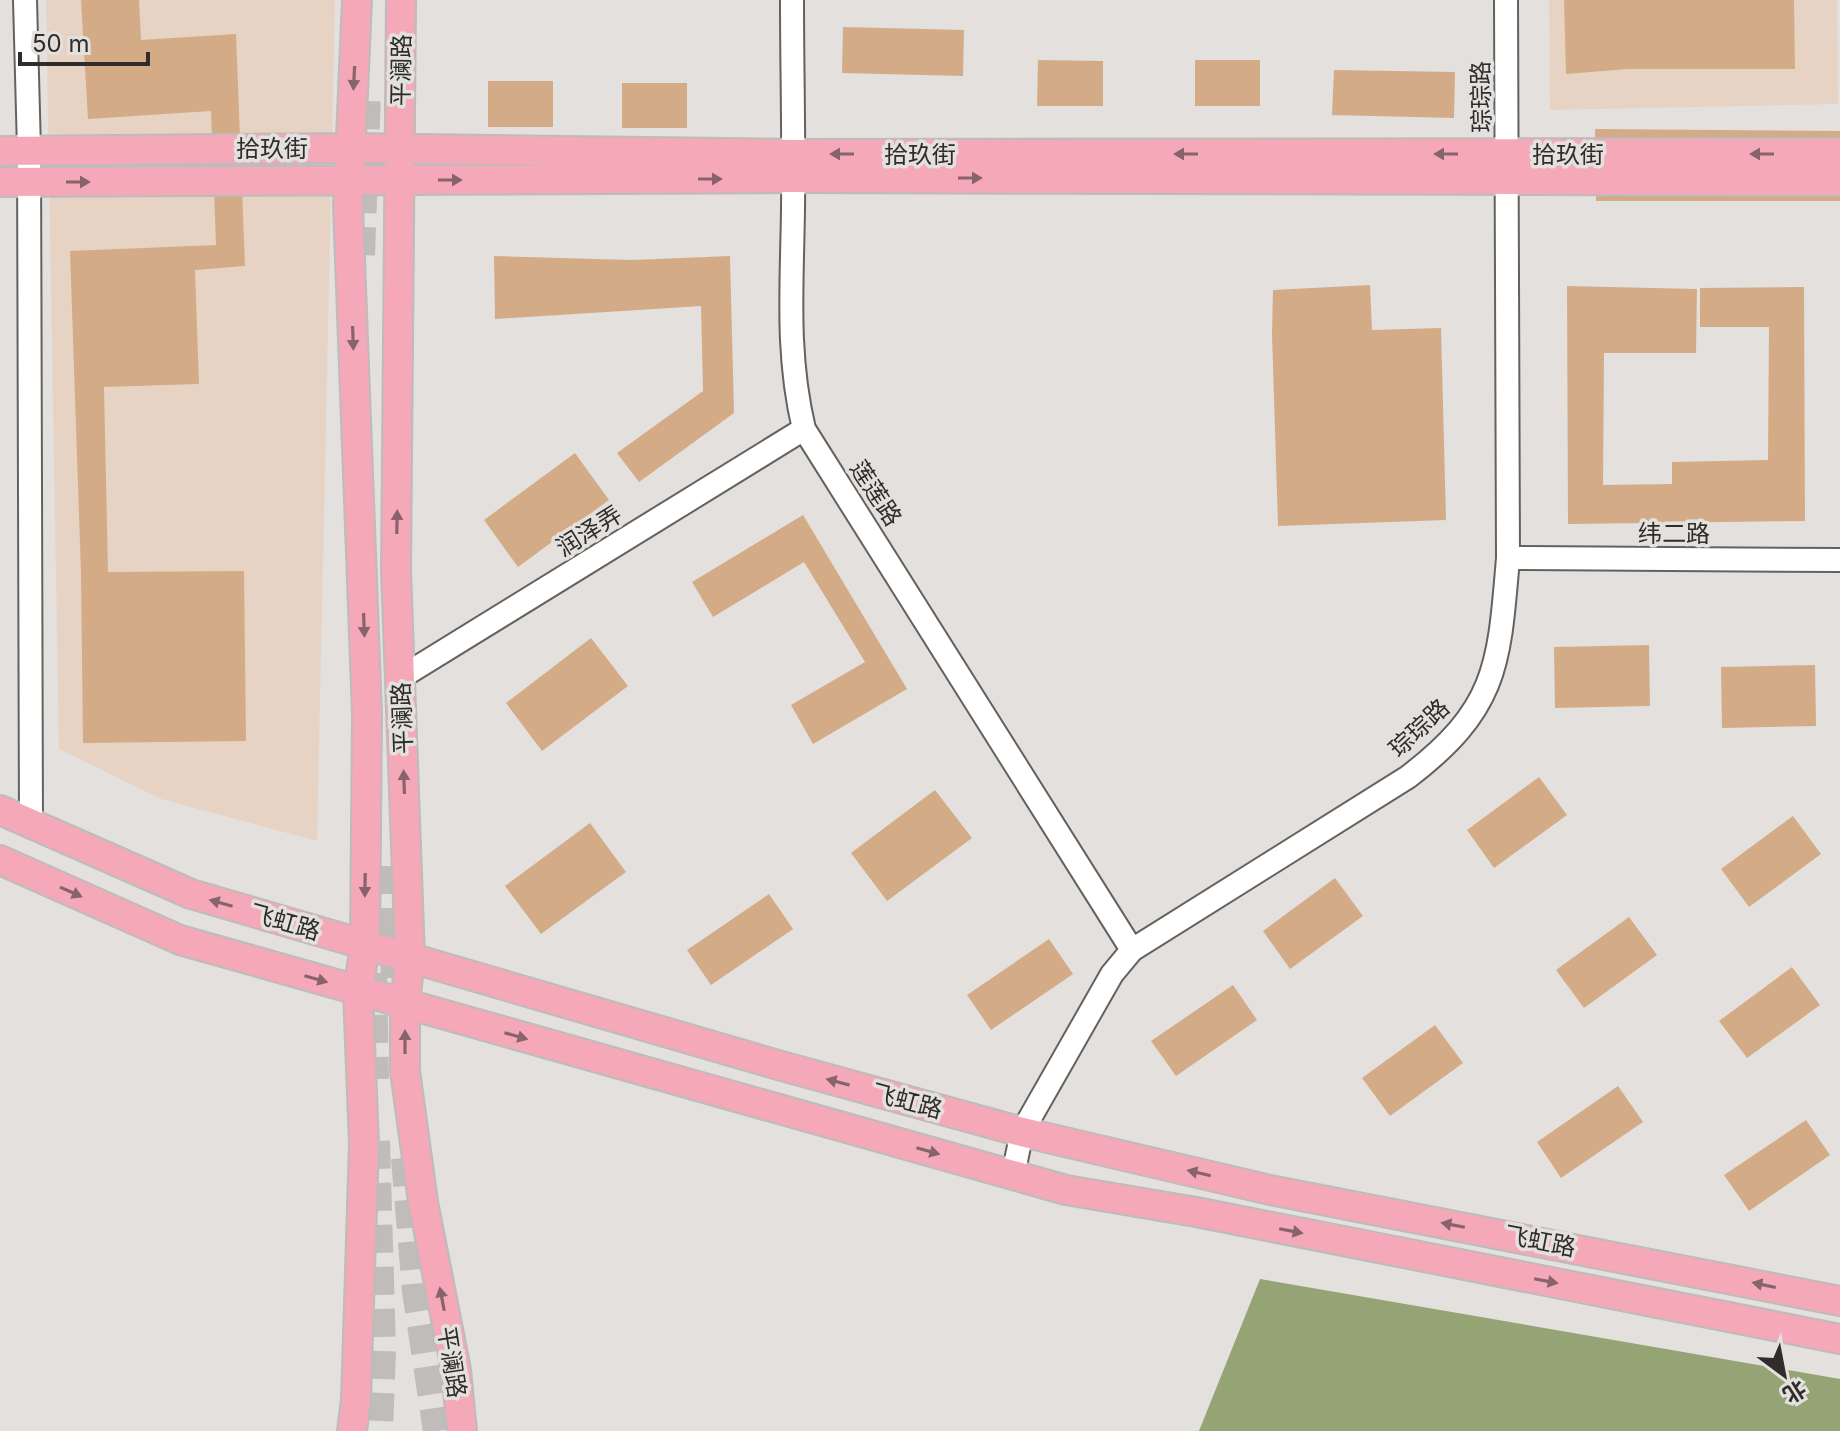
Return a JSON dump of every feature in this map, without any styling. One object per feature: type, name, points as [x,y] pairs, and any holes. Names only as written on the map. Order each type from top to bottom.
[{"type":"main road","name":"平澜路","points":[[352,1431],[356,1400],[364,1144],[358,991],[365,945],[367,714],[349,181],[357,0]]},
{"type":"main road","name":"平澜路","points":[[401,0],[396,570],[410,958],[405,1004],[405,1071],[423,1202],[456,1370],[462,1431]]},
{"type":"main road","name":"拾玖街","points":[[0,151],[350,148],[793,166]]},
{"type":"main road","name":"拾玖街","points":[[0,182],[400,181],[793,166],[1508,166],[1840,153]]},
{"type":"main road","name":"拾玖街","points":[[1508,166],[1840,181]]},
{"type":"main road","name":"飞虹路","points":[[0,810],[191,894],[778,1065],[1022,1132],[1270,1190],[1840,1301]]},
{"type":"main road","name":"飞虹路","points":[[0,860],[180,940],[1066,1190],[1196,1212],[1840,1339]]},
{"type":"street","points":[[25,0],[29,150],[31,824]]},
{"type":"street","name":"莲莲路","points":[[792,0],[790,336],[797,399],[804,429],[1132,950]]},
{"type":"street","name":"琮琮路","points":[[1013,1175],[1022,1132],[1112,974],[1132,950],[1408,777],[1450,741],[1470,717],[1496,666],[1508,558],[1506,0]]},
{"type":"street","name":"润泽弄","points":[[400,678],[804,429]]},
{"type":"street","name":"纬二路","points":[[1508,558],[1840,560]]},
{"type":"shaded area","points":[[46,0],[335,0],[317,841],[161,799],[59,749]]},
{"type":"shaded area","points":[[1549,0],[1837,0],[1838,104],[1550,110]]},
{"type":"green space","points":[[1260,1279],[1840,1379],[1840,1431],[1199,1431]]},
{"type":"building","points":[[81,0],[139,0],[141,40],[236,34],[245,266],[195,270],[199,384],[104,387],[108,572],[244,571],[246,741],[83,743],[81,573],[70,251],[216,245],[211,111],[88,119]]},
{"type":"building","points":[[1564,0],[1794,0],[1795,69],[1627,69],[1566,74]]},
{"type":"building","points":[[843,27],[964,30],[963,76],[842,73]]},
{"type":"building","points":[[1038,60],[1103,61],[1103,106],[1037,106]]},
{"type":"building","points":[[1195,60],[1260,60],[1260,106],[1195,106]]},
{"type":"building","points":[[1334,70],[1455,72],[1454,118],[1332,115]]},
{"type":"building","points":[[488,81],[553,81],[553,127],[488,127]]},
{"type":"building","points":[[622,83],[687,83],[687,128],[622,128]]},
{"type":"building","points":[[1595,129],[1840,131],[1840,201],[1596,201]]},
{"type":"building","points":[[494,256],[632,260],[730,256],[734,413],[639,482],[617,453],[703,391],[701,306],[495,319]]},
{"type":"building","points":[[1370,285],[1372,330],[1441,328],[1446,520],[1278,526],[1273,290]]},
{"type":"building","points":[[1567,286],[1697,289],[1696,353],[1604,353],[1603,485],[1672,484],[1672,462],[1768,460],[1769,327],[1700,327],[1700,288],[1804,287],[1805,521],[1568,524]]},
{"type":"building","points":[[575,453],[609,500],[518,567],[484,520]]},
{"type":"building","points":[[803,515],[907,689],[813,744],[791,705],[865,662],[804,562],[713,617],[692,582]]},
{"type":"building","points":[[591,638],[628,686],[542,751],[506,703]]},
{"type":"building","points":[[1649,645],[1650,706],[1555,708],[1554,647]]},
{"type":"building","points":[[1815,665],[1816,726],[1722,728],[1721,667]]},
{"type":"building","points":[[1539,777],[1567,815],[1494,868],[1467,830]]},
{"type":"building","points":[[935,790],[972,838],[887,901],[851,853]]},
{"type":"building","points":[[1793,816],[1821,854],[1749,907],[1721,869]]},
{"type":"building","points":[[590,823],[626,872],[541,934],[505,886]]},
{"type":"building","points":[[1335,878],[1363,916],[1290,969],[1263,931]]},
{"type":"building","points":[[769,894],[793,929],[711,985],[687,950]]},
{"type":"building","points":[[1629,917],[1657,955],[1584,1008],[1556,970]]},
{"type":"building","points":[[1049,939],[1073,974],[991,1030],[967,995]]},
{"type":"building","points":[[1792,967],[1820,1005],[1747,1058],[1719,1021]]},
{"type":"building","points":[[1233,985],[1257,1020],[1176,1076],[1151,1041]]},
{"type":"building","points":[[1435,1025],[1463,1063],[1390,1116],[1362,1078]]},
{"type":"building","points":[[1618,1086],[1643,1122],[1561,1178],[1537,1142]]},
{"type":"building","points":[[1806,1120],[1830,1155],[1749,1211],[1724,1175]]},
{"type":"tunnel","points":[[361,255],[367,93]]},
{"type":"tunnel","points":[[394,866],[395,1009]]},
{"type":"tunnel","points":[[373,973],[375,1079]]},
{"type":"tunnel","points":[[376,1141],[382,1350],[379,1431]]},
{"type":"tunnel","points":[[405,1158],[416,1291],[437,1431]]}]
